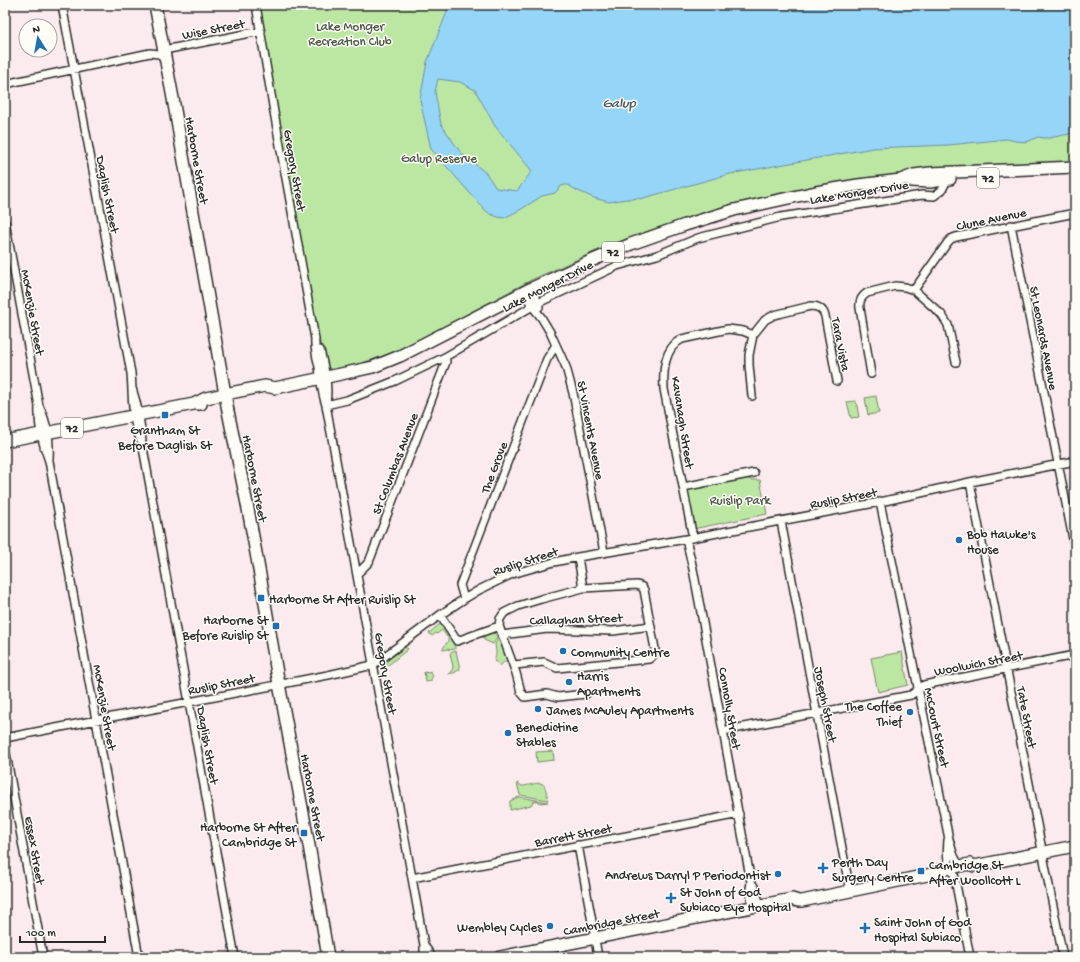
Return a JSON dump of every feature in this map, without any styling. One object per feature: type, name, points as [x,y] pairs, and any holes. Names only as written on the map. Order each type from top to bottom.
[{"type":"main road","name":"Harborne Street","points":[[155,5],[167,53],[201,228],[254,540],[334,957]]},
{"type":"main road","name":"Harborne Street","points":[[161,5],[167,53]]},
{"type":"main road","name":"Lake Monger Drive","points":[[948,176],[1075,167]]},
{"type":"main road","name":"Lake Monger Drive","points":[[323,378],[373,367],[400,356],[528,290],[584,264],[631,244],[734,210],[816,192],[901,180],[914,175],[930,173],[948,176],[1075,174]]},
{"type":"main road","name":"72","points":[[5,441],[194,404],[206,398],[229,397],[264,386],[275,388],[323,378]]},
{"type":"main road","name":"Harborne Street","points":[[282,683],[328,957]]},
{"type":"main road","name":"Cambridge Street","points":[[500,957],[596,942],[793,905],[798,901],[932,874],[940,876],[955,869],[971,870],[974,866],[1075,846]]},
{"type":"main road","name":"Cambridge Street","points":[[531,957],[756,906],[792,899],[798,901]]},
{"type":"street","name":"Daglish Street","points":[[62,5],[129,365],[137,415],[137,431],[142,442],[235,957]]},
{"type":"street","name":"Gregory Street","points":[[256,5],[315,344],[323,378],[322,393],[326,405],[412,878],[424,945],[424,957]]},
{"type":"street","name":"Wise Street","points":[[167,53],[261,31]]},
{"type":"street","points":[[5,84],[150,53],[167,53]]},
{"type":"street","name":"Lake Monger Drive","points":[[326,405],[347,400],[396,381],[445,357],[535,305],[617,266],[657,255],[698,238],[781,217],[922,195],[934,196],[942,190],[948,176]]},
{"type":"street","name":"Clune Avenue","points":[[914,290],[948,242],[956,236],[1075,213]]},
{"type":"street","name":"McKenzie Street","points":[[5,222],[39,406],[38,419],[44,434],[44,449],[49,460],[140,957]]},
{"type":"street","name":"St Leonards Avenue","points":[[1011,225],[1075,549]]},
{"type":"street","points":[[871,374],[860,301],[863,295],[872,291],[895,286],[914,290],[941,314],[948,325],[956,362]]},
{"type":"street","name":"St Vincents Avenue","points":[[528,290],[566,367],[573,393],[604,552]]},
{"type":"street","name":"Tara Vista","points":[[752,396],[749,355],[753,335],[765,320],[774,315],[811,306],[822,310],[825,316],[837,381]]},
{"type":"street","name":"Kavanagh Street","points":[[690,539],[683,487],[664,389],[664,374],[670,350],[674,344],[682,339],[722,329],[738,330],[753,335]]},
{"type":"street","name":"The Grove","points":[[464,599],[460,585],[547,359],[556,345]]},
{"type":"street","name":"St Columbas Avenue","points":[[357,574],[369,562],[446,362],[445,357]]},
{"type":"street","name":"Ruslip Street","points":[[5,738],[373,665],[440,615],[479,590],[512,574],[554,562],[604,552],[690,539],[880,502],[1075,461]]},
{"type":"street","points":[[683,487],[754,473]]},
{"type":"street","name":"Tate Street","points":[[970,482],[1063,957]]},
{"type":"street","name":"McCourt Street","points":[[880,502],[954,859],[970,957]]},
{"type":"street","name":"Joseph Street","points":[[781,521],[850,891]]},
{"type":"street","name":"Connolly Street","points":[[690,539],[693,569],[751,882],[750,889],[756,906]]},
{"type":"street","points":[[578,557],[583,588]]},
{"type":"street","points":[[514,665],[544,662],[557,668],[649,659],[654,655],[655,648],[644,590],[642,587],[637,585],[583,588],[518,606],[503,615],[500,619],[499,626],[514,665],[521,692],[525,697],[547,694],[558,697],[586,694]]},
{"type":"street","points":[[440,615],[457,641],[499,626]]},
{"type":"street","name":"Callaghan Street","points":[[502,635],[547,628],[613,631],[651,626]]},
{"type":"street","name":"Woolwich Street","points":[[723,731],[911,695],[924,685],[1075,655]]},
{"type":"street","name":"Essex Street","points":[[5,748],[44,957]]},
{"type":"street","name":"Barrett Street","points":[[412,878],[739,814]]},
{"type":"street","name":"McCourt Street","points":[[949,839],[947,850],[955,869]]},
{"type":"street","points":[[578,846],[598,957]]},
{"type":"street","name":"Gregory Street","points":[[424,945],[431,957]]},
{"type":"green space","name":"Galup Reserve","points":[[259,5],[1075,5],[1075,164],[906,173],[828,184],[775,194],[723,207],[648,231],[596,251],[531,280],[392,353],[359,364],[333,370],[325,363],[319,338],[277,112]]},
{"type":"green space","points":[[876,396],[879,413],[868,415],[865,398]]},
{"type":"green space","points":[[856,401],[859,417],[851,418],[847,402]]},
{"type":"green space","name":"Ruislip Park","points":[[744,477],[751,480],[760,480],[767,514],[693,529],[687,493],[691,489]]},
{"type":"green space","points":[[440,624],[445,626],[449,635],[447,637],[442,630],[432,636],[429,633]]},
{"type":"green space","points":[[492,633],[496,634],[497,637],[493,644],[484,640],[484,637],[480,637]]},
{"type":"green space","points":[[498,635],[508,662],[504,662],[500,666],[494,661],[496,655],[495,644],[498,639]]},
{"type":"green space","points":[[450,637],[455,649],[443,650],[448,638]]},
{"type":"green space","points":[[405,647],[408,649],[387,666],[386,662]]},
{"type":"green space","points":[[456,651],[460,669],[454,673],[448,674],[453,667],[450,653]]},
{"type":"green space","points":[[902,652],[908,685],[878,692],[871,658]]},
{"type":"green space","points":[[430,671],[433,676],[431,681],[426,682],[424,672],[428,673]]},
{"type":"green space","points":[[553,751],[554,760],[537,762],[536,752]]},
{"type":"green space","points":[[517,783],[522,786],[539,783],[544,785],[548,800],[520,795]]},
{"type":"green space","points":[[519,797],[548,802],[540,803],[538,801],[534,801],[531,805],[510,810],[510,801]]},
{"type":"water","name":"Galup","points":[[445,5],[1075,5],[1075,133],[1049,138],[1038,137],[1027,142],[1007,139],[949,145],[873,148],[730,174],[640,199],[626,199],[609,202],[594,198],[568,185],[565,185],[561,186],[555,193],[542,196],[504,218],[498,217],[490,214],[484,209],[431,149],[420,100],[427,62],[447,12]],"holes":[[[438,79],[460,82],[475,90],[495,126],[532,171],[517,191],[496,188],[486,173],[461,153],[441,124],[435,92]]]},
{"type":"place","name":"Grantham St Before Daglish St","points":[[165,415]]},
{"type":"place","name":"Bob Hawke's House","points":[[959,540]]},
{"type":"place","name":"Harborne St After Ruislip St","points":[[261,598]]},
{"type":"place","name":"Harborne St Before Ruislip St","points":[[276,626]]},
{"type":"place","name":"Community Centre","points":[[563,651]]},
{"type":"place","name":"Harris Apartments","points":[[569,682]]},
{"type":"place","name":"James McAuley Apartments","points":[[538,709]]},
{"type":"place","name":"The Coffee Thief","points":[[910,712]]},
{"type":"place","name":"Benedictine Stables","points":[[508,733]]},
{"type":"place","name":"Harborne St After Cambridge St","points":[[304,833]]},
{"type":"place","name":"Perth Day Surgery Centre","points":[[823,868]]},
{"type":"place","name":"Cambridge St After Woollcott L","points":[[921,871]]},
{"type":"place","name":"Andrews Darryl P Periodontist","points":[[778,874]]},
{"type":"place","name":"St John of God Subiaco Eye Hospital","points":[[671,898]]},
{"type":"place","name":"Wembley Cycles","points":[[550,926]]},
{"type":"place","name":"Saint John of God Hospital Subiaco","points":[[865,928]]},
{"type":"park label","name":"Lake Monger Recreation Club","points":[[350,32]]}]
